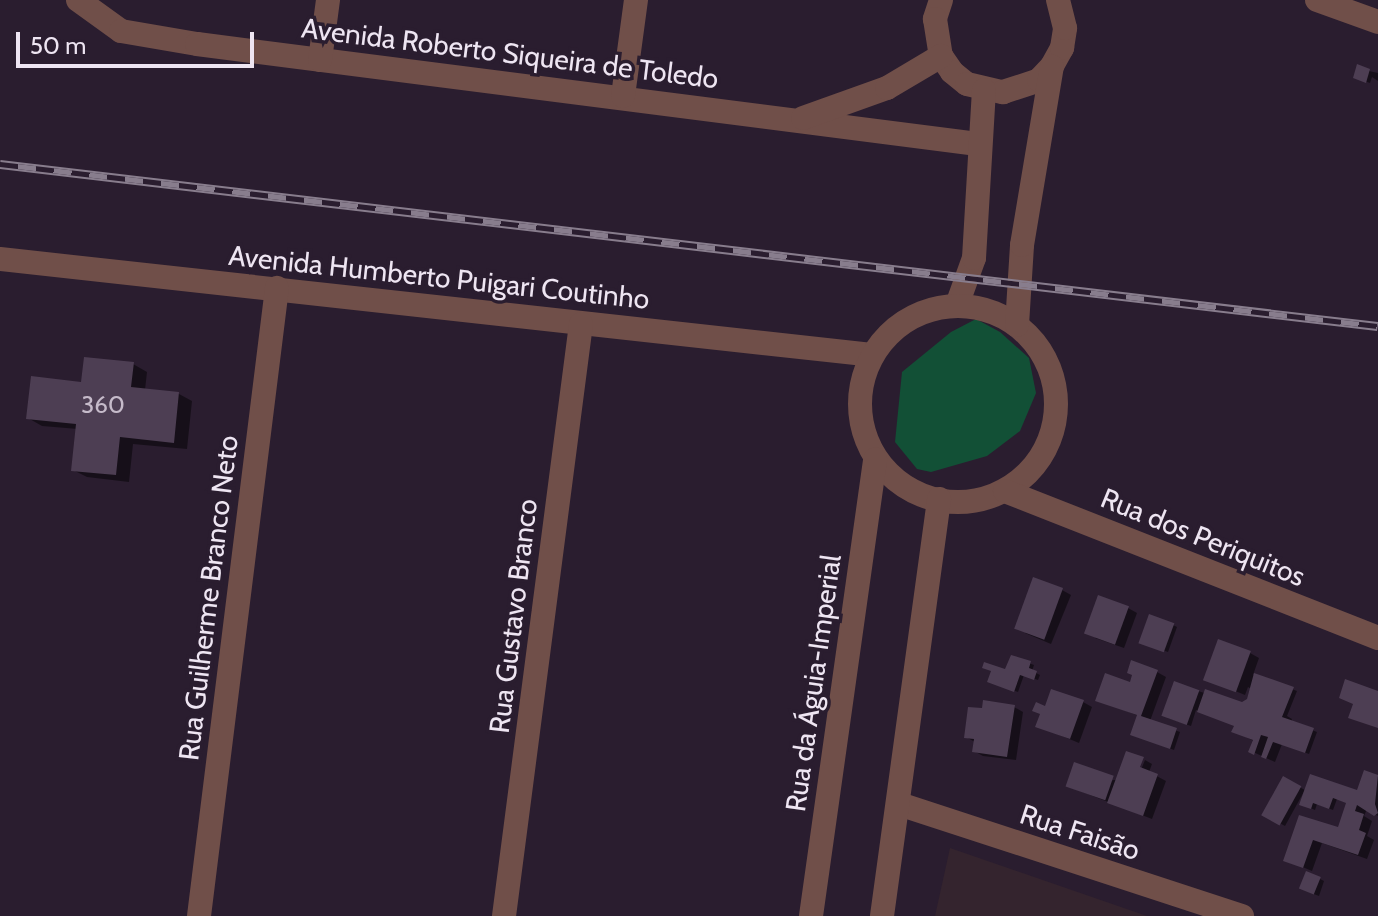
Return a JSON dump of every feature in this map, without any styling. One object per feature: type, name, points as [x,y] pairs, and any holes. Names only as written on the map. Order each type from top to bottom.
[{"type":"street","name":"Avenida Roberto Siqueira de Toledo","points":[[78,0],[121,31],[320,60],[623,96],[978,144]]},
{"type":"street","points":[[320,60],[328,0]]},
{"type":"street","points":[[623,96],[636,0]]},
{"type":"street","points":[[941,0],[935,19],[941,56],[967,84],[1003,92],[1039,80],[1052,66],[1062,48],[1065,28],[1058,0]]},
{"type":"street","points":[[1317,0],[1378,22]]},
{"type":"street","name":"Avenida Roberto Siqueira de Toledo","points":[[801,119],[887,88],[941,56]]},
{"type":"street","points":[[1017,325],[1022,245],[1052,66]]},
{"type":"street","points":[[957,305],[974,258],[979,198],[978,144],[984,90]]},
{"type":"street","name":"Avenida Humberto Puigari Coutinho","points":[[0,259],[872,355]]},
{"type":"street","name":"Rua Guilherme Branco Neto","points":[[199,916],[277,288]]},
{"type":"street","points":[[957,305],[986,310],[1017,325],[1040,349],[1054,379],[1056,412],[1049,444],[1037,462],[1005,491],[981,501],[939,499],[909,491],[875,459],[863,433],[858,403],[863,374],[872,355],[897,327],[923,312],[957,305]]},
{"type":"street","name":"Rua Gustavo Branco","points":[[504,916],[581,324]]},
{"type":"street","name":"Rua da Águia-Imperial","points":[[811,916],[875,459]]},
{"type":"street","name":"Rua dos Periquitos","points":[[1005,491],[1378,638]]},
{"type":"street","points":[[882,916],[939,499]]},
{"type":"street","name":"Rua Faisão","points":[[899,804],[1242,916]]},
{"type":"shaded area","points":[[950,848],[1147,916],[935,916]]},
{"type":"green space","points":[[976,319],[1000,332],[1029,358],[1036,393],[1020,431],[987,456],[931,472],[917,469],[895,442],[902,372],[951,332]]},
{"type":"building","points":[[1357,64],[1370,69],[1366,83],[1353,78]]},
{"type":"building","points":[[84,357],[134,362],[131,387],[179,392],[174,443],[120,437],[116,475],[71,471],[76,424],[26,419],[31,376],[81,382]]},
{"type":"building","points":[[1033,577],[1063,588],[1044,640],[1014,629]]},
{"type":"building","points":[[1098,595],[1129,606],[1115,645],[1084,634]]},
{"type":"building","points":[[1149,614],[1174,623],[1164,652],[1138,643]]},
{"type":"building","points":[[1218,639],[1251,651],[1236,692],[1203,680]]},
{"type":"building","points":[[1011,655],[1031,661],[1029,668],[1037,671],[1034,680],[1020,675],[1014,692],[987,682],[991,671],[982,668],[984,662],[1005,669]]},
{"type":"building","points":[[1131,660],[1158,670],[1141,716],[1177,728],[1170,749],[1130,735],[1137,715],[1095,701],[1105,673],[1130,682],[1132,675],[1127,673]]},
{"type":"building","points":[[1254,673],[1294,687],[1282,717],[1314,728],[1305,753],[1273,742],[1266,759],[1261,757],[1268,737],[1261,735],[1254,755],[1248,752],[1253,740],[1231,732],[1234,726],[1197,712],[1205,689],[1242,702],[1247,699]]},
{"type":"building","points":[[1345,679],[1378,691],[1378,728],[1348,718],[1353,704],[1339,698]]},
{"type":"building","points":[[1174,681],[1199,690],[1187,725],[1161,716]]},
{"type":"building","points":[[1051,689],[1084,700],[1070,739],[1035,727],[1040,714],[1032,711],[1036,702],[1045,706]]},
{"type":"building","points":[[983,700],[1015,705],[1007,757],[972,752],[974,739],[964,738],[968,707],[982,708]]},
{"type":"building","points":[[1126,751],[1144,757],[1140,767],[1158,774],[1143,816],[1107,803]]},
{"type":"building","points":[[1074,762],[1114,776],[1105,800],[1066,787]]},
{"type":"building","points":[[1364,770],[1378,775],[1375,804],[1378,813],[1374,816],[1357,805],[1355,811],[1364,814],[1359,830],[1366,833],[1358,855],[1313,840],[1303,868],[1283,861],[1299,815],[1338,827],[1346,803],[1333,798],[1329,809],[1313,803],[1311,809],[1299,805],[1310,774],[1357,790]]},
{"type":"building","points":[[1283,776],[1301,786],[1280,826],[1261,815]]},
{"type":"building","points":[[1306,871],[1321,877],[1314,895],[1299,889]]},
{"type":"railway","points":[[0,164],[1378,326]]}]
